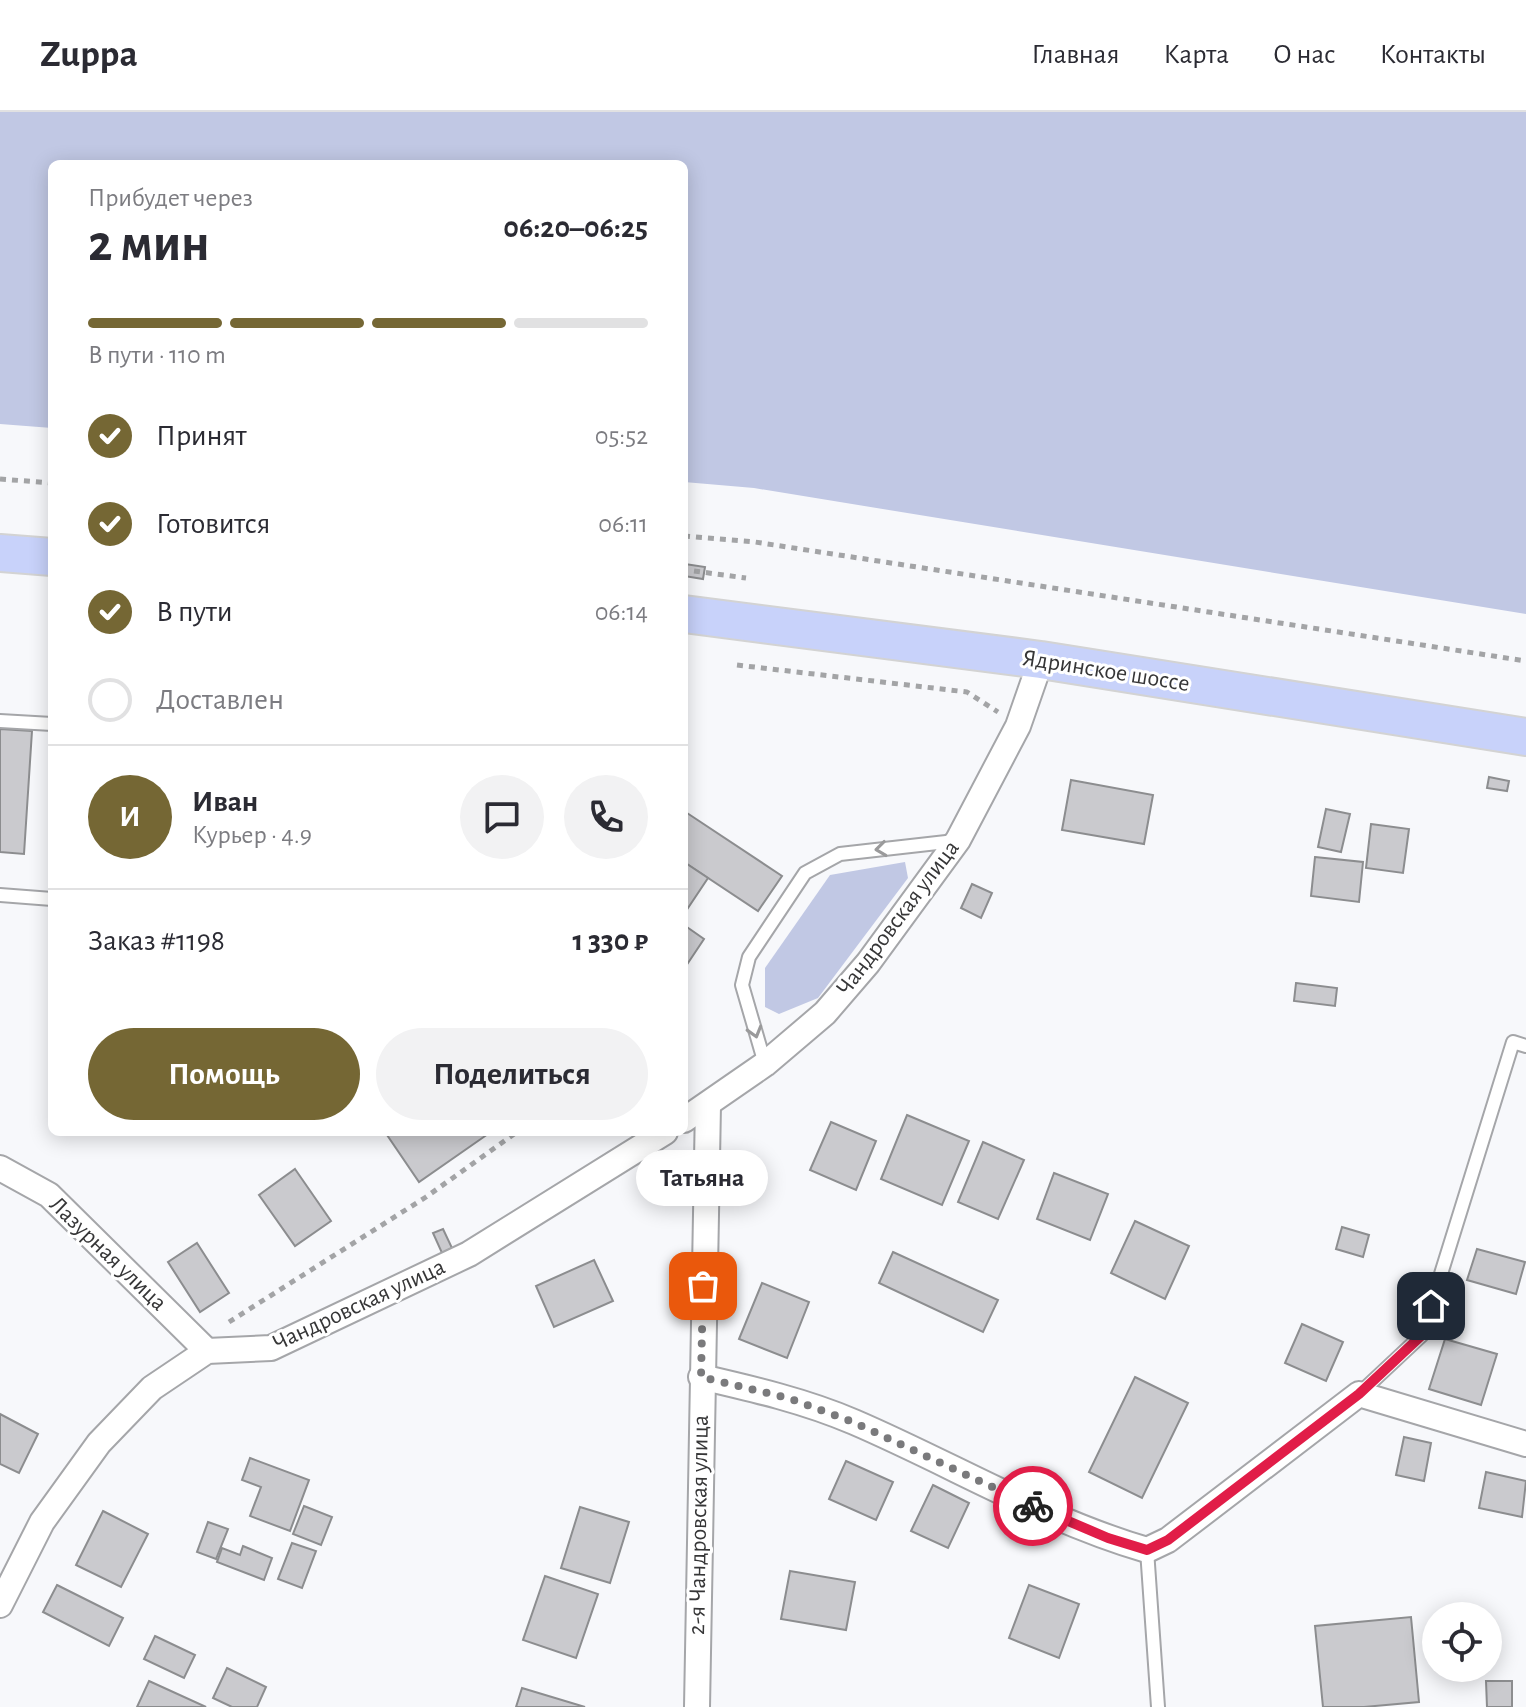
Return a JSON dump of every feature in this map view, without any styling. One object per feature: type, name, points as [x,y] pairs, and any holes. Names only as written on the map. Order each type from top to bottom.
[{"type":"main road","points":[[0,553],[48,557]]},
{"type":"main road","name":"Ядринское шоссе","points":[[688,615],[1041,660],[1526,737]]},
{"type":"street","name":"Чандровская улица","points":[[688,1118],[765,1064],[825,1013],[868,963],[958,840],[1018,726],[1041,660]]},
{"type":"street","name":"2-я Чандровская улица","points":[[696,1706],[708,1105]]},
{"type":"street","name":"Чандровская улица","points":[[207,1351],[271,1348],[469,1254],[659,1136]]},
{"type":"street","name":"Лазурная улица","points":[[0,1168],[49,1195],[207,1351]]},
{"type":"street","points":[[0,1605],[42,1522],[99,1443],[152,1388],[207,1351]]},
{"type":"street","points":[[701,1377],[788,1398],[853,1422],[995,1490],[1108,1538],[1147,1550],[1168,1540],[1359,1394],[1526,1444]]},
{"type":"lane","points":[[0,721],[48,724]]},
{"type":"lane","points":[[765,1064],[742,985],[749,957],[805,873],[840,854],[958,840]]},
{"type":"lane","points":[[0,895],[48,899]]},
{"type":"lane","points":[[1359,1394],[1422,1335],[1513,1042],[1526,1046]]},
{"type":"lane","points":[[1147,1550],[1158,1707]]},
{"type":"path","points":[[0,479],[48,483]]},
{"type":"path","points":[[688,536],[755,542],[1526,661]]},
{"type":"path","points":[[694,571],[746,578]]},
{"type":"path","points":[[737,665],[967,692],[1018,726]]},
{"type":"path","points":[[207,1351],[226,1324],[426,1197],[511,1136]]},
{"type":"shaded area","points":[[0,112],[1526,112],[1526,614],[754,488],[688,482],[688,160],[48,160],[48,428],[0,424]]},
{"type":"shaded area","points":[[905,862],[908,878],[818,998],[779,1014],[765,1007],[765,968],[830,875]]},
{"type":"building","points":[[688,564],[705,567],[703,579],[688,577]]},
{"type":"building","points":[[0,729],[32,731],[24,854],[0,852]]},
{"type":"building","points":[[1489,777],[1509,781],[1507,791],[1487,788]]},
{"type":"building","points":[[1071,780],[1153,795],[1144,844],[1062,830]]},
{"type":"building","points":[[1326,809],[1350,814],[1341,852],[1318,847]]},
{"type":"building","points":[[688,814],[782,876],[758,911],[688,865]]},
{"type":"building","points":[[1371,824],[1409,829],[1403,873],[1366,868]]},
{"type":"building","points":[[1315,857],[1363,862],[1359,902],[1311,896]]},
{"type":"building","points":[[688,865],[708,878],[688,908]]},
{"type":"building","points":[[972,884],[992,893],[981,918],[961,908]]},
{"type":"building","points":[[688,928],[704,939],[688,963]]},
{"type":"building","points":[[1296,983],[1337,988],[1335,1006],[1294,1001]]},
{"type":"building","points":[[907,1115],[969,1141],[942,1205],[881,1179]]},
{"type":"building","points":[[831,1122],[876,1141],[856,1190],[810,1170]]},
{"type":"building","points":[[388,1136],[485,1136],[419,1182]]},
{"type":"building","points":[[983,1142],[1024,1160],[998,1219],[958,1202]]},
{"type":"building","points":[[295,1169],[331,1221],[295,1246],[259,1195]]},
{"type":"building","points":[[1054,1173],[1108,1194],[1090,1240],[1037,1219]]},
{"type":"building","points":[[1135,1221],[1189,1246],[1165,1299],[1111,1273]]},
{"type":"building","points":[[1342,1227],[1369,1235],[1363,1257],[1336,1249]]},
{"type":"building","points":[[443,1229],[452,1248],[442,1253],[433,1233]]},
{"type":"building","points":[[197,1243],[229,1293],[200,1312],[168,1262]]},
{"type":"building","points":[[1477,1249],[1525,1262],[1516,1294],[1467,1280]]},
{"type":"building","points":[[893,1252],[998,1300],[983,1332],[879,1283]]},
{"type":"building","points":[[594,1260],[613,1301],[554,1327],[536,1286]]},
{"type":"building","points":[[762,1283],[809,1302],[787,1358],[739,1339]]},
{"type":"building","points":[[1302,1324],[1343,1342],[1326,1381],[1285,1363]]},
{"type":"building","points":[[1445,1339],[1497,1354],[1481,1405],[1429,1389]]},
{"type":"building","points":[[1135,1377],[1188,1403],[1142,1498],[1089,1472]]},
{"type":"building","points":[[0,1414],[38,1434],[19,1473],[0,1464]]},
{"type":"building","points":[[1404,1437],[1431,1443],[1424,1481],[1396,1475]]},
{"type":"building","points":[[250,1458],[309,1480],[290,1531],[250,1516],[261,1487],[242,1480]]},
{"type":"building","points":[[846,1461],[893,1482],[876,1520],[829,1499]]},
{"type":"building","points":[[1486,1472],[1526,1481],[1522,1517],[1479,1508]]},
{"type":"building","points":[[933,1485],[969,1503],[948,1548],[911,1531]]},
{"type":"building","points":[[304,1506],[332,1517],[321,1545],[293,1534]]},
{"type":"building","points":[[580,1507],[629,1522],[610,1583],[561,1568]]},
{"type":"building","points":[[103,1511],[148,1534],[121,1587],[76,1565]]},
{"type":"building","points":[[208,1522],[228,1529],[216,1559],[197,1552]]},
{"type":"building","points":[[292,1543],[316,1551],[302,1588],[278,1579]]},
{"type":"building","points":[[243,1546],[272,1558],[264,1580],[217,1562],[222,1548],[240,1555]]},
{"type":"building","points":[[790,1571],[855,1582],[846,1630],[781,1619]]},
{"type":"building","points":[[545,1576],[598,1594],[576,1658],[523,1640]]},
{"type":"building","points":[[57,1585],[123,1618],[109,1646],[43,1612]]},
{"type":"building","points":[[1029,1585],[1079,1604],[1059,1658],[1009,1638]]},
{"type":"building","points":[[1411,1617],[1419,1702],[1323,1707],[1315,1626]]},
{"type":"building","points":[[155,1636],[195,1655],[184,1678],[144,1659]]},
{"type":"building","points":[[227,1668],[266,1687],[257,1707],[232,1707],[213,1698]]},
{"type":"building","points":[[149,1681],[206,1707],[137,1707]]},
{"type":"building","points":[[1512,1681],[1512,1707],[1487,1707],[1486,1682]]},
{"type":"building","points":[[522,1688],[585,1707],[516,1707]]},
{"type":"way so far","points":[[703,1286],[701,1377],[788,1398],[853,1422],[1033,1506]]},
{"type":"place","name":"Татьяна","points":[[703,1286]]},
{"type":"route","points":[[1033,1506],[1108,1538],[1147,1550],[1168,1540],[1359,1394],[1422,1335],[1431,1306]]}]
